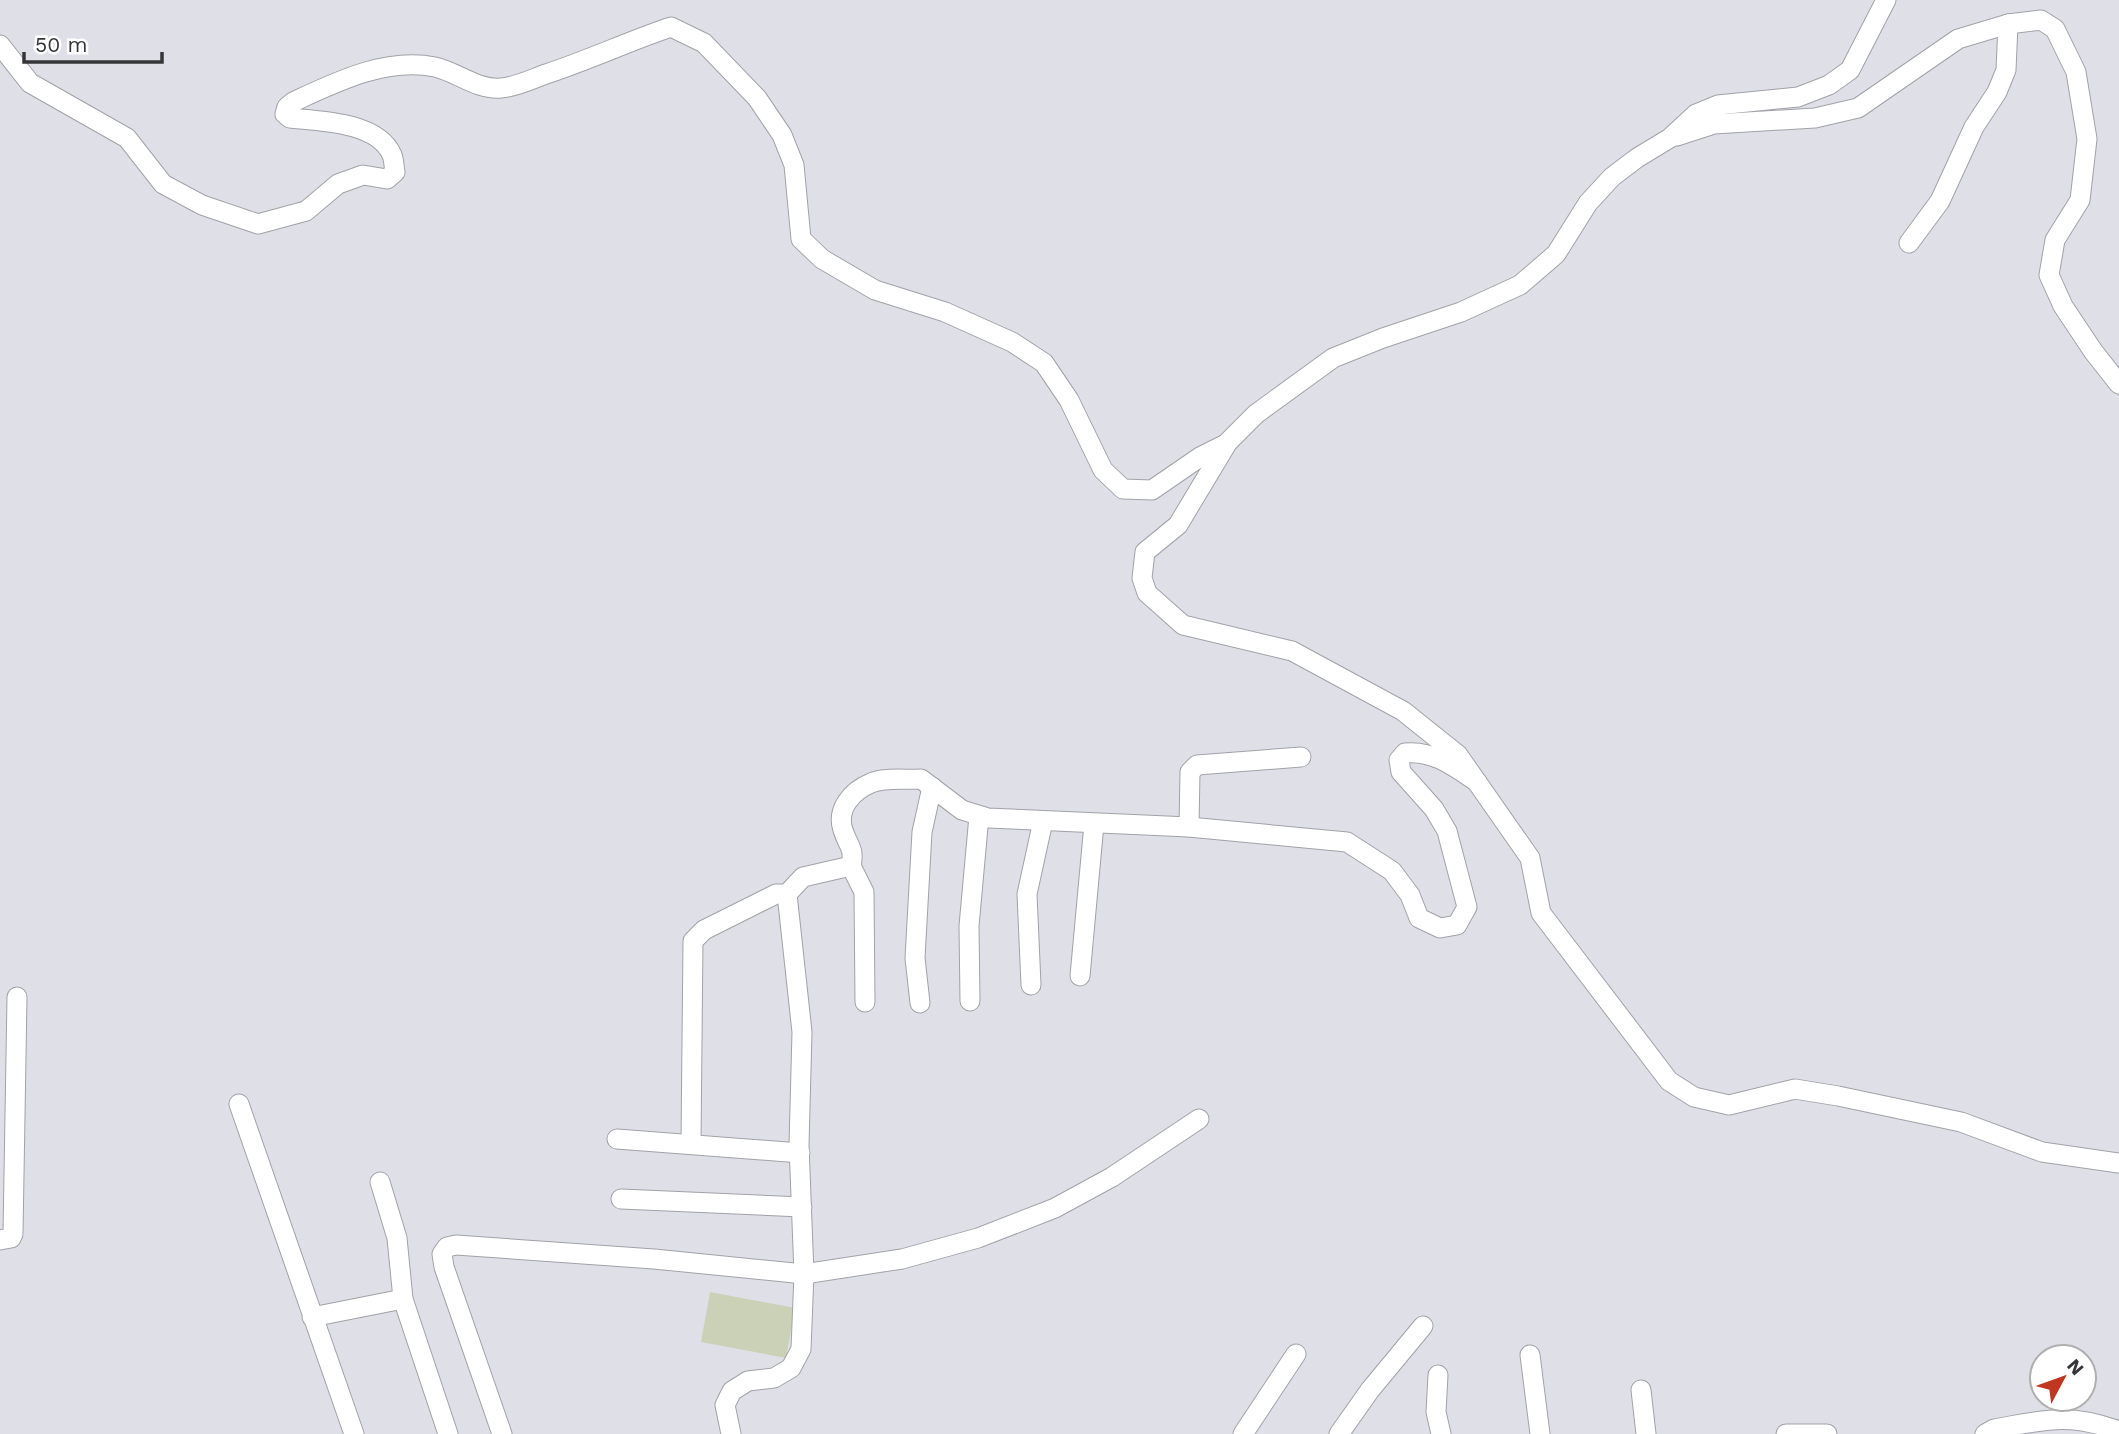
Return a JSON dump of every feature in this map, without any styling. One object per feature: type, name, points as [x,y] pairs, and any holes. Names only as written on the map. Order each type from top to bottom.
[{"type":"street","points":[[1886,0],[1850,70],[1829,85],[1798,97],[1717,105],[1696,114],[1670,138],[1612,177],[1588,203],[1556,254],[1520,285],[1461,312],[1333,358],[1256,414],[1226,444],[1178,525],[1145,552],[1142,578],[1147,593],[1184,625],[1292,651],[1404,711],[1458,755],[1530,858],[1541,913],[1669,1081],[1694,1097],[1730,1105],[1795,1089],[1961,1122],[2042,1152],[2119,1163]]},
{"type":"street","points":[[1670,138],[1714,124],[1815,118],[1858,108],[1958,39],[2008,24],[2041,20],[2055,29],[2076,72],[2087,139],[2080,200],[2055,240],[2049,275],[2063,306],[2119,384]]},
{"type":"street","points":[[1909,243],[1940,201],[1974,127],[1997,92],[2006,70],[2008,24]]},
{"type":"street","points":[[0,45],[30,83],[127,138],[163,184],[202,205],[258,223],[306,211],[338,184],[363,175],[387,179],[395,172],[392,155],[382,140],[351,125],[290,118],[285,114],[287,107],[293,102],[348,76],[406,65],[437,67],[472,83],[500,88],[589,60],[671,27],[704,43],[757,98],[782,135],[793,165],[801,239],[822,259],[875,289],[945,312],[1012,342],[1044,363],[1069,400],[1103,470],[1123,489],[1152,490],[1200,457],[1226,444]]},
{"type":"street","points":[[865,1002],[864,892],[850,866],[853,854],[841,827],[842,807],[872,782],[921,779],[962,810],[988,818],[1189,827],[1347,842],[1392,871],[1410,895],[1419,918],[1440,928],[1457,925],[1467,907],[1447,831],[1434,809],[1401,772],[1399,760],[1405,753],[1419,752],[1448,762],[1477,782]]},
{"type":"street","points":[[1189,827],[1191,772],[1197,765],[1301,757]]},
{"type":"street","points":[[920,1003],[915,958],[922,832],[932,786]]},
{"type":"street","points":[[970,1001],[969,926],[979,816]]},
{"type":"street","points":[[1031,985],[1027,894],[1043,821]]},
{"type":"street","points":[[1080,976],[1094,824]]},
{"type":"street","points":[[691,1143],[692,941],[704,930],[776,894],[787,894],[803,877],[850,866]]},
{"type":"street","points":[[731,1434],[725,1405],[732,1391],[748,1381],[774,1378],[791,1368],[801,1349],[804,1273],[800,1153],[802,1032],[787,894]]},
{"type":"street","points":[[0,1240],[11,1238],[13,1234],[17,997]]},
{"type":"street","points":[[239,1104],[354,1434]]},
{"type":"street","points":[[502,1434],[444,1267],[442,1254],[447,1247],[456,1245],[614,1256],[804,1273],[902,1259],[978,1238],[1042,1213],[1112,1177],[1199,1119]]},
{"type":"street","points":[[618,1139],[800,1153]]},
{"type":"street","points":[[380,1182],[397,1238],[402,1299],[448,1434]]},
{"type":"street","points":[[621,1199],[802,1207]]},
{"type":"street","points":[[312,1317],[402,1299]]},
{"type":"street","points":[[1339,1434],[1370,1390],[1423,1326]]},
{"type":"street","points":[[1244,1434],[1296,1354]]},
{"type":"street","points":[[1530,1355],[1540,1434]]},
{"type":"street","points":[[1438,1375],[1436,1412],[1441,1434]]},
{"type":"street","points":[[1642,1390],[1646,1434]]},
{"type":"street","points":[[1985,1434],[1994,1429],[2058,1417],[2096,1422],[2119,1431]]},
{"type":"street","points":[[1786,1434],[1827,1434]]},
{"type":"green space","points":[[710,1292],[795,1308],[786,1358],[701,1342]]}]
